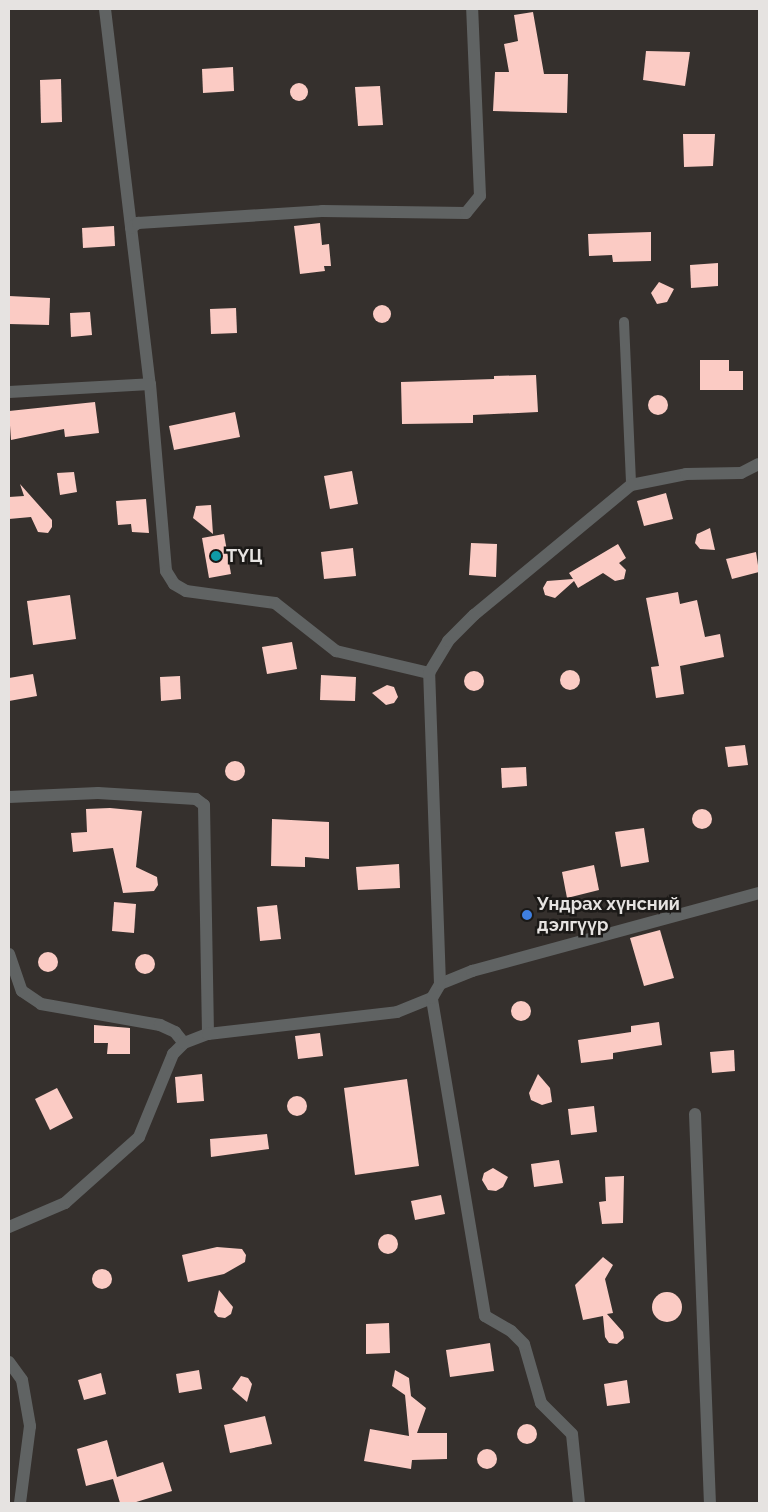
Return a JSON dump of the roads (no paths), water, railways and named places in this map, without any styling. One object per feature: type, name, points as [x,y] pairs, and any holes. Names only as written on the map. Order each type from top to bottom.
[{"type":"street","points":[[105,9],[150,384],[166,571],[174,584],[186,590],[275,603],[336,651],[428,673]]},
{"type":"street","points":[[131,228],[138,223],[322,210],[466,213],[480,196],[472,9]]},
{"type":"street","points":[[9,392],[150,384]]},
{"type":"street","points":[[9,1227],[66,1203],[139,1137],[174,1054],[184,1043],[208,1034],[397,1012],[432,998],[440,984],[428,673],[448,641],[474,615],[535,568],[631,485],[686,474],[741,473],[759,464]]},
{"type":"street","points":[[9,798],[98,794],[196,799],[204,805],[208,1034]]},
{"type":"street","points":[[440,984],[472,971],[759,893]]},
{"type":"street","points":[[9,954],[22,991],[41,1004],[160,1025],[175,1032],[184,1043]]},
{"type":"street","points":[[432,998],[485,1316],[511,1331],[524,1344],[541,1403],[572,1434],[579,1503]]},
{"type":"street","points":[[695,1114],[710,1503]]},
{"type":"street","points":[[9,1362],[22,1380],[30,1426],[20,1503]]},
{"type":"lane","points":[[624,322],[631,485]]},
{"type":"place","name":"ТҮЦ","points":[[216,556]]},
{"type":"place","name":"Ундрах хүнсний дэлгүүр","points":[[527,915]]}]
